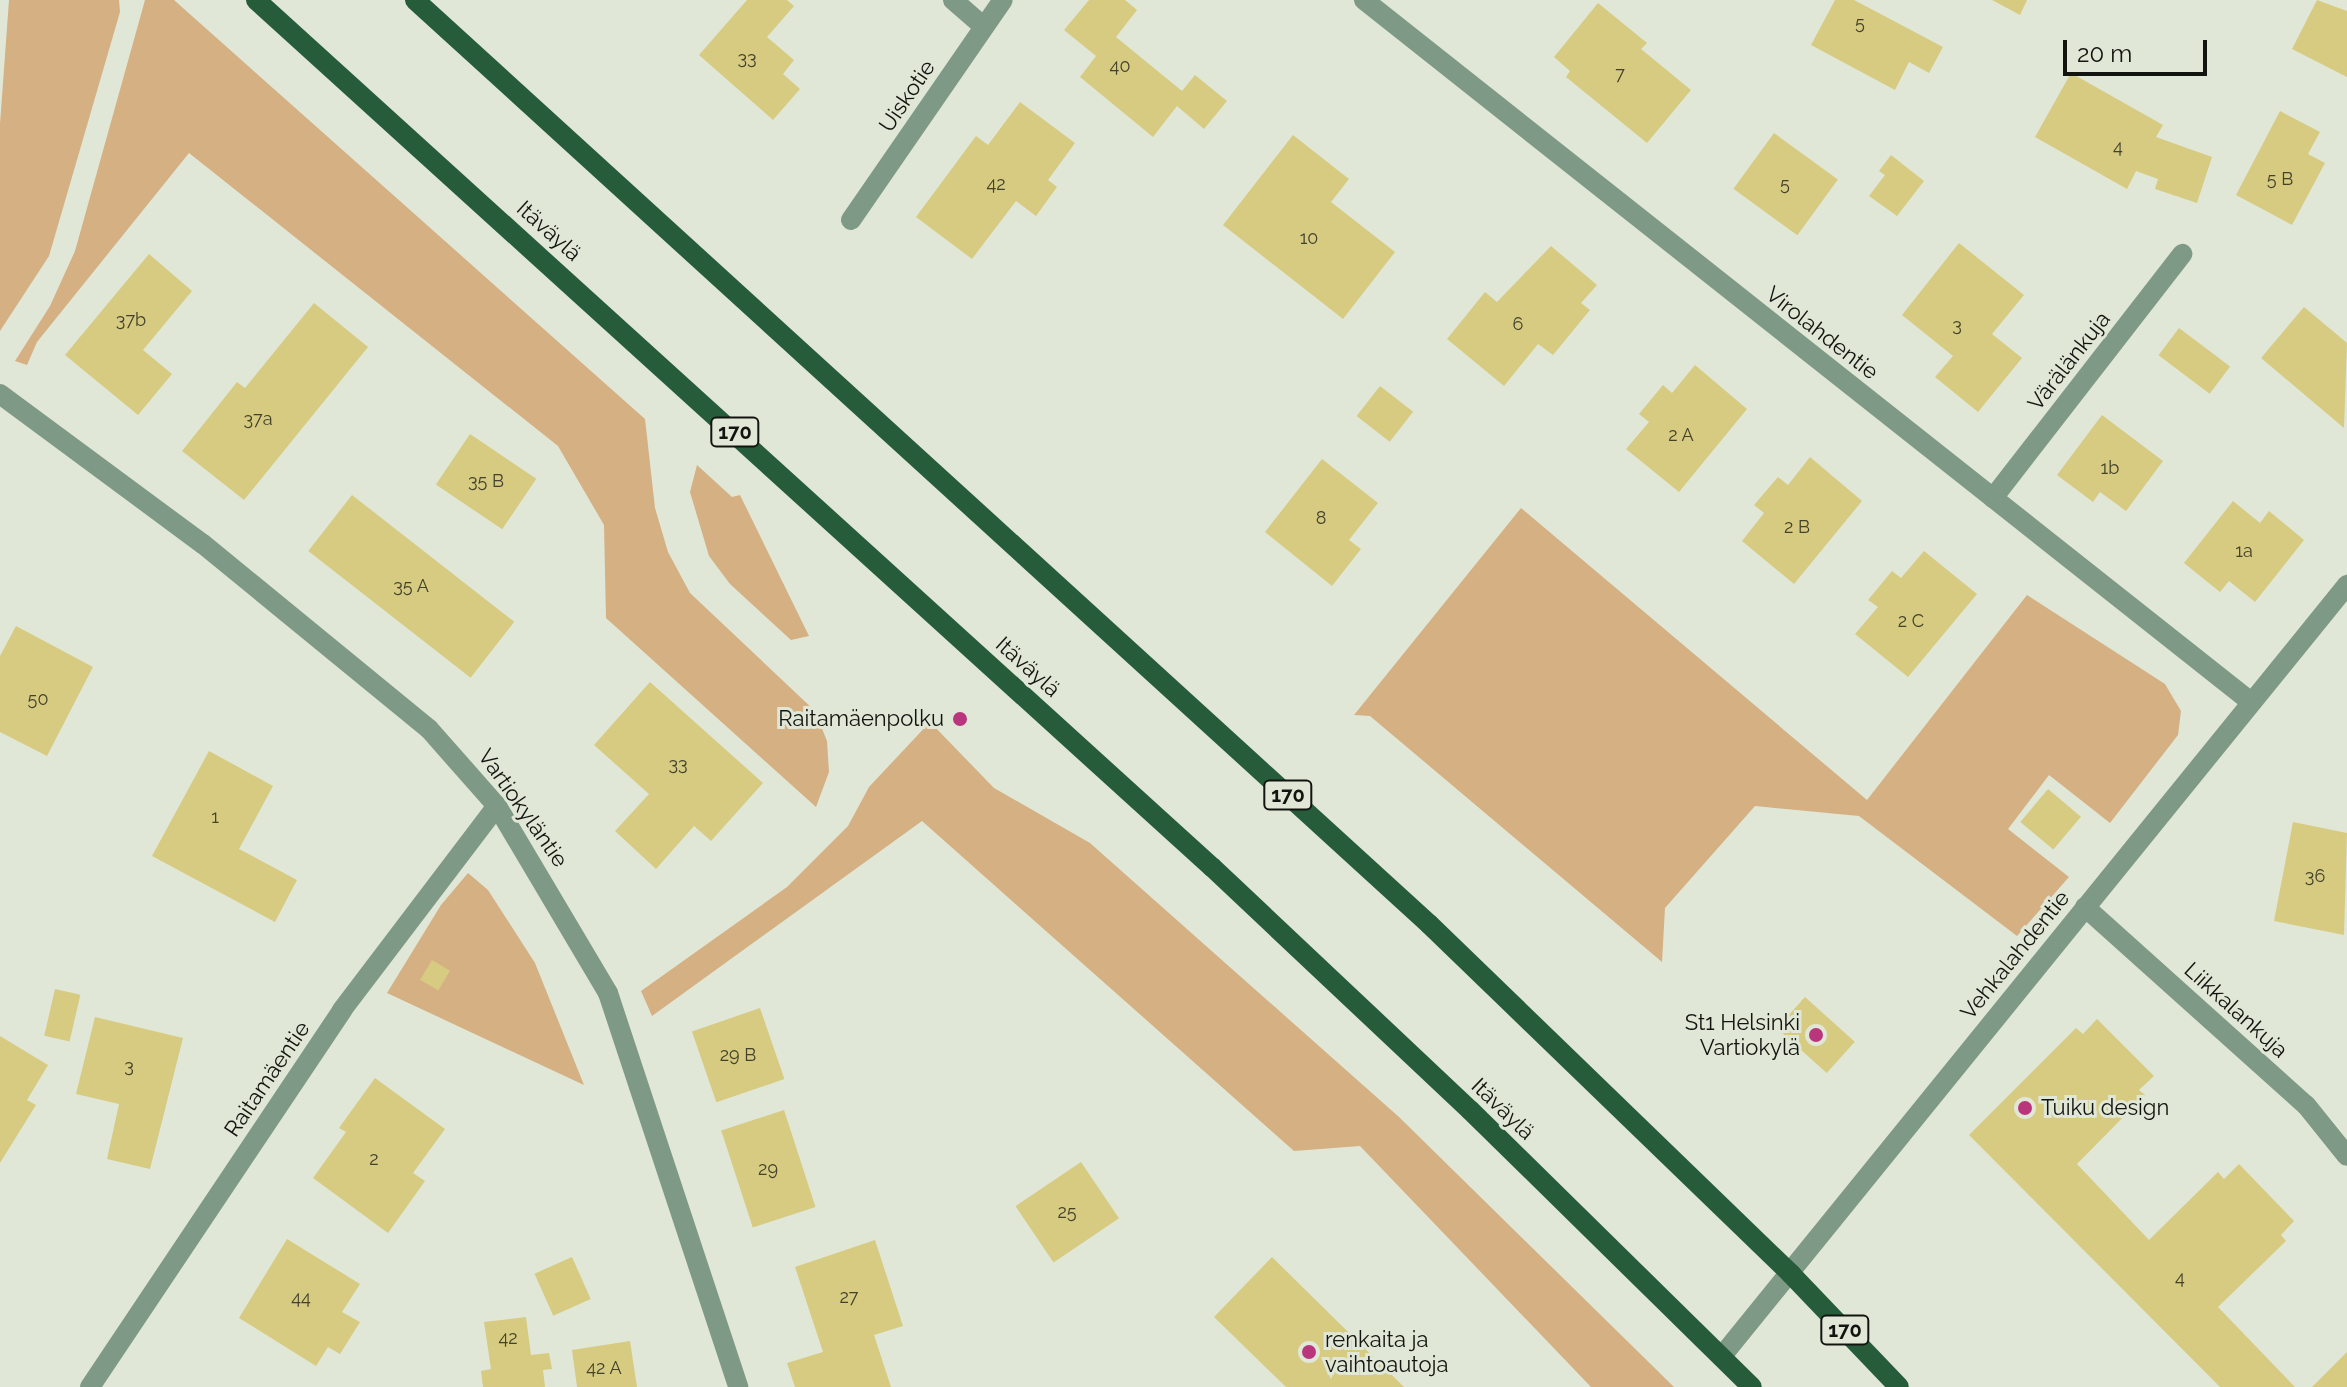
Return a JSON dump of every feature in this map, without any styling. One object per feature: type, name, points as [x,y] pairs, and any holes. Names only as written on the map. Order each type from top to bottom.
[{"type":"main road","name":"Itäväylä","points":[[256,0],[1212,867],[1752,1387]]},
{"type":"main road","name":"170","points":[[415,0],[1417,914],[1791,1274],[1899,1387]]},
{"type":"street","points":[[953,0],[983,26]]},
{"type":"street","name":"Uiskotie","points":[[851,220],[1003,0]]},
{"type":"street","name":"Virolahdentie","points":[[1364,0],[2251,702]]},
{"type":"street","name":"Värälänkuja","points":[[1993,498],[2182,254]]},
{"type":"street","name":"Vartiokyläntie","points":[[0,394],[203,544],[417,719],[469,768],[497,806],[608,993],[738,1387]]},
{"type":"street","name":"Vehkalahdentie","points":[[1722,1356],[2347,585]]},
{"type":"street","name":"Raitamäentie","points":[[90,1387],[342,1010],[497,806]]},
{"type":"street","name":"Liikkalankuja","points":[[2085,907],[2306,1105],[2347,1156]]},
{"type":"shaded area","points":[[9,0],[119,0],[120,12],[49,256],[0,331],[0,124]]},
{"type":"shaded area","points":[[145,0],[174,0],[645,419],[655,508],[668,552],[690,593],[815,711],[827,741],[829,772],[816,807],[606,618],[604,525],[558,446],[189,153],[37,342],[27,365],[15,361],[50,306],[75,251]]},
{"type":"shaded area","points":[[697,465],[732,497],[740,495],[809,636],[791,640],[730,584],[709,556],[690,492]]},
{"type":"shaded area","points":[[1521,508],[1867,800],[2027,595],[2165,684],[2181,711],[2178,735],[2110,823],[2049,775],[2008,829],[2069,877],[2017,936],[1859,816],[1755,806],[1665,908],[1662,962],[1370,716],[1354,715]]},
{"type":"shaded area","points":[[930,722],[994,788],[1090,843],[1399,1117],[1674,1387],[1591,1387],[1360,1146],[1294,1151],[922,821],[652,1016],[641,991],[787,887],[848,826],[869,787]]},
{"type":"shaded area","points":[[468,873],[488,890],[535,963],[584,1085],[387,993],[441,905]]},
{"type":"building","points":[[747,0],[787,0],[794,6],[767,37],[794,60],[783,74],[800,89],[773,120],[699,55]]},
{"type":"building","points":[[1089,0],[1125,0],[1137,10],[1116,37],[1182,91],[1195,75],[1227,101],[1204,129],[1177,106],[1153,137],[1080,77],[1096,56],[1064,30]]},
{"type":"building","points":[[1835,0],[1854,0],[1943,47],[1929,73],[1909,62],[1895,90],[1811,45]]},
{"type":"building","points":[[1992,0],[2027,0],[2020,15]]},
{"type":"building","points":[[2317,0],[2347,11],[2347,77],[2292,49]]},
{"type":"building","points":[[1598,3],[1647,43],[1641,49],[1691,90],[1647,143],[1566,77],[1570,71],[1554,57]]},
{"type":"building","points":[[2071,73],[2163,125],[2156,137],[2212,157],[2197,203],[2155,189],[2158,179],[2136,171],[2127,189],[2035,137]]},
{"type":"building","points":[[1020,102],[1075,143],[1048,180],[1057,187],[1036,216],[1016,201],[972,259],[916,217],[976,136],[988,145]]},
{"type":"building","points":[[2280,111],[2320,132],[2308,154],[2325,163],[2292,225],[2236,195]]},
{"type":"building","points":[[1774,133],[1838,179],[1797,235],[1733,189]]},
{"type":"building","points":[[1293,135],[1349,179],[1331,202],[1395,252],[1343,319],[1223,225]]},
{"type":"building","points":[[1891,155],[1924,181],[1897,216],[1869,196],[1885,175],[1879,171]]},
{"type":"building","points":[[1959,243],[2024,295],[1992,334],[2022,358],[1978,412],[1935,377],[1953,356],[1902,315]]},
{"type":"building","points":[[1551,246],[1597,285],[1581,303],[1590,310],[1553,355],[1538,344],[1504,386],[1447,339],[1485,292],[1497,302]]},
{"type":"building","points":[[149,254],[192,291],[143,350],[172,374],[138,415],[65,355]]},
{"type":"building","points":[[314,303],[368,347],[244,500],[182,451],[237,382],[245,388]]},
{"type":"building","points":[[2304,307],[2347,343],[2344,428],[2261,358]]},
{"type":"building","points":[[2179,328],[2230,367],[2210,394],[2159,355]]},
{"type":"building","points":[[1695,365],[1747,409],[1679,492],[1626,449],[1649,422],[1639,414],[1663,385],[1672,393]]},
{"type":"building","points":[[1380,386],[1413,412],[1390,442],[1357,416]]},
{"type":"building","points":[[2102,415],[2163,461],[2126,511],[2100,492],[2093,502],[2057,475]]},
{"type":"building","points":[[470,434],[536,479],[502,529],[436,485]]},
{"type":"building","points":[[1810,457],[1862,501],[1794,584],[1742,541],[1764,513],[1754,505],[1778,477],[1788,485]]},
{"type":"building","points":[[1322,459],[1378,503],[1349,540],[1361,549],[1332,586],[1265,532]]},
{"type":"building","points":[[352,495],[514,622],[471,678],[308,551]]},
{"type":"building","points":[[2233,501],[2260,523],[2269,511],[2304,540],[2255,602],[2229,581],[2220,592],[2184,563]]},
{"type":"building","points":[[1924,551],[1977,594],[1908,677],[1855,634],[1878,607],[1868,600],[1892,571],[1901,578]]},
{"type":"building","points":[[16,626],[93,667],[47,756],[0,732],[0,656]]},
{"type":"building","points":[[650,682],[763,783],[711,841],[694,826],[656,869],[615,831],[649,794],[594,745]]},
{"type":"building","points":[[209,751],[273,786],[239,849],[297,880],[275,922],[152,856]]},
{"type":"building","points":[[2048,789],[2081,817],[2053,850],[2020,822]]},
{"type":"building","points":[[2293,822],[2347,833],[2344,935],[2274,921]]},
{"type":"building","points":[[432,960],[450,971],[438,991],[420,980]]},
{"type":"building","points":[[55,989],[80,995],[70,1042],[44,1036]]},
{"type":"building","name":"St1 Helsinki Vartiokylä","points":[[1805,997],[1855,1042],[1827,1073],[1777,1028]]},
{"type":"building","points":[[760,1008],[784,1079],[716,1102],[692,1031]]},
{"type":"building","points":[[95,1017],[183,1038],[150,1169],[107,1159],[119,1104],[76,1094]]},
{"type":"building","points":[[2097,1019],[2154,1076],[2139,1090],[2145,1095],[2077,1164],[2149,1240],[2218,1172],[2224,1179],[2239,1164],[2294,1221],[2281,1235],[2286,1241],[2218,1307],[2295,1387],[2220,1387],[1969,1135],[2076,1028],[2083,1034]]},
{"type":"building","points":[[0,1036],[48,1065],[27,1100],[36,1105],[0,1163]]},
{"type":"building","points":[[375,1078],[445,1129],[413,1173],[425,1181],[388,1233],[313,1178],[346,1132],[339,1128]]},
{"type":"building","points":[[784,1110],[816,1207],[753,1227],[721,1130]]},
{"type":"building","points":[[1081,1162],[1119,1218],[1054,1263],[1016,1206]]},
{"type":"building","points":[[287,1239],[360,1284],[342,1312],[360,1322],[340,1354],[328,1347],[316,1366],[239,1318]]},
{"type":"building","points":[[875,1240],[903,1326],[874,1335],[891,1387],[795,1387],[787,1363],[823,1352],[795,1267]]},
{"type":"building","points":[[572,1257],[591,1299],[553,1316],[535,1274]]},
{"type":"building","name":"renkaita ja vaihtoautoja","points":[[1272,1257],[1404,1387],[1286,1387],[1214,1317]]},
{"type":"building","points":[[526,1317],[531,1355],[549,1353],[552,1369],[543,1370],[545,1387],[483,1387],[481,1371],[491,1369],[484,1322]]},
{"type":"building","points":[[630,1341],[637,1387],[577,1387],[572,1350]]},
{"type":"building","points":[[2347,1352],[2347,1387],[2312,1387]]},
{"type":"place","name":"Raitamäenpolku","points":[[960,719]]},
{"type":"place","name":"St1 Helsinki Vartiokylä","points":[[1816,1035]]},
{"type":"place","name":"Tuiku design","points":[[2025,1108]]},
{"type":"place","name":"renkaita ja vaihtoautoja","points":[[1309,1352]]}]
